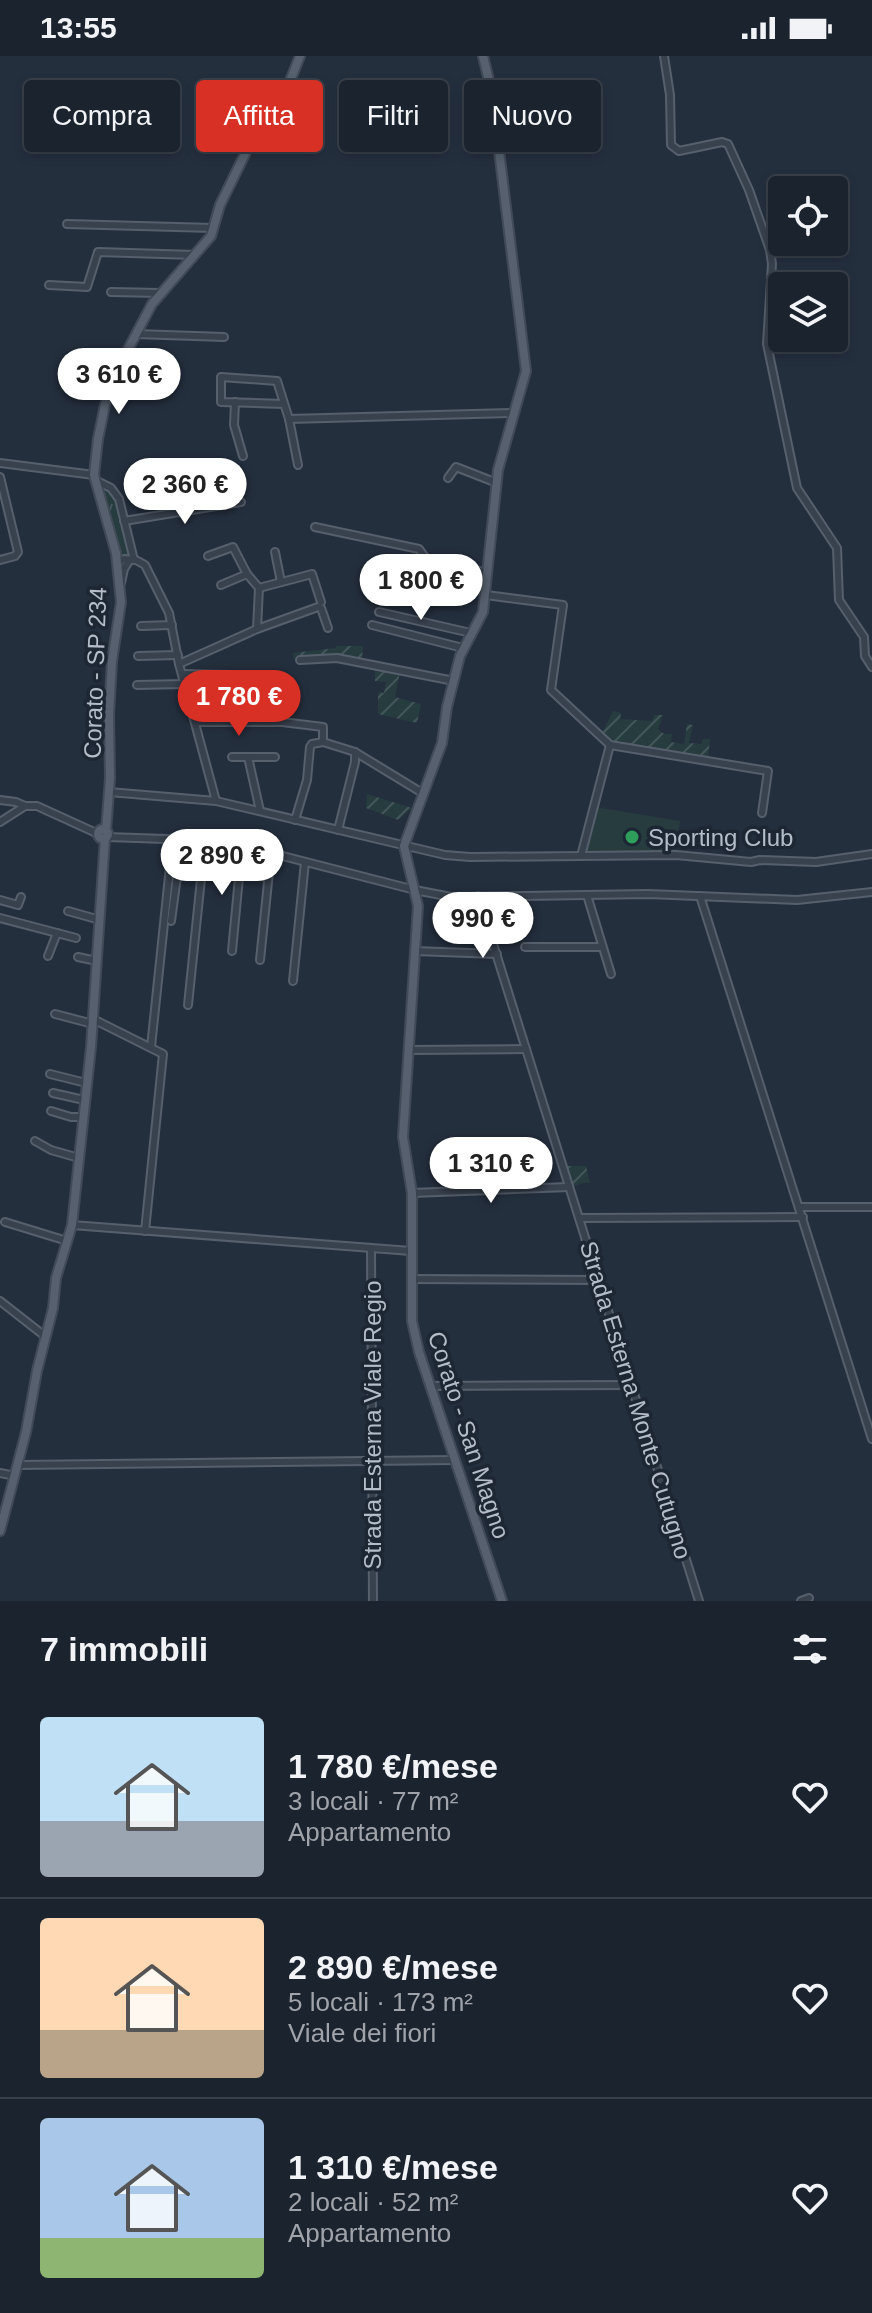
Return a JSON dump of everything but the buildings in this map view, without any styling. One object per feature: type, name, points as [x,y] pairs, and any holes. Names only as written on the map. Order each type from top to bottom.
[{"type":"main road","name":"Corato - SP 234","points":[[0,1531],[19,1465],[56,1278],[72,1225],[93,1022],[109,792],[109,715],[120,589],[118,563],[95,478],[98,439],[114,376],[136,334],[160,293],[211,236],[220,205],[247,150],[288,86],[300,56]]},
{"type":"main road","points":[[404,846],[442,743],[447,707],[463,648],[483,612],[497,483],[526,371],[492,93],[483,56]]},
{"type":"main road","name":"Corato - San Magno","points":[[404,846],[418,906],[403,1137],[412,1193],[412,1321],[430,1386],[502,1601]]},
{"type":"street","points":[[664,56],[670,95],[672,147],[679,151],[722,142],[728,144],[749,190],[770,250],[772,264],[767,344],[797,488],[837,548],[839,600],[864,637],[865,656],[872,667]]},
{"type":"street","points":[[67,224],[213,228]]},
{"type":"street","points":[[49,285],[87,287],[98,252],[195,255]]},
{"type":"street","points":[[111,292],[160,293]]},
{"type":"street","points":[[136,334],[224,337]]},
{"type":"street","points":[[284,404],[221,402],[221,377],[277,381],[289,419],[298,465]]},
{"type":"street","points":[[235,402],[234,425],[243,456]]},
{"type":"street","points":[[289,419],[514,413]]},
{"type":"street","points":[[0,463],[95,478],[116,492],[132,561]]},
{"type":"street","points":[[448,478],[456,467],[497,483]]},
{"type":"street","points":[[0,477],[18,552],[15,556],[0,560]]},
{"type":"street","points":[[124,521],[241,502]]},
{"type":"street","points":[[315,527],[419,549],[427,560],[488,573]]},
{"type":"street","points":[[111,536],[118,552],[145,565],[169,613],[179,664],[216,801]]},
{"type":"street","points":[[208,556],[233,547],[247,574],[259,588],[257,629]]},
{"type":"street","points":[[275,552],[281,582]]},
{"type":"street","points":[[118,563],[132,561]]},
{"type":"street","points":[[120,589],[124,569],[132,561]]},
{"type":"street","points":[[221,585],[247,574]]},
{"type":"street","points":[[259,588],[312,574],[328,628]]},
{"type":"street","points":[[486,595],[563,605],[551,690],[610,745],[768,771],[762,813]]},
{"type":"street","points":[[179,664],[257,629],[320,606]]},
{"type":"street","points":[[379,612],[471,633]]},
{"type":"street","points":[[141,626],[172,625]]},
{"type":"street","points":[[372,625],[463,648]]},
{"type":"street","points":[[138,656],[178,655]]},
{"type":"street","points":[[300,660],[337,658],[455,681]]},
{"type":"street","points":[[182,674],[278,676],[283,681],[282,722]]},
{"type":"street","points":[[137,685],[185,684]]},
{"type":"street","points":[[195,722],[282,722],[323,727],[323,742]]},
{"type":"street","points":[[295,820],[307,780],[312,744],[323,742],[355,752],[424,794]]},
{"type":"street","points":[[581,856],[610,745]]},
{"type":"street","points":[[338,830],[355,752]]},
{"type":"street","points":[[232,757],[275,757]]},
{"type":"street","points":[[248,757],[260,811]]},
{"type":"street","points":[[109,792],[216,801],[445,855],[676,855],[751,862],[816,862],[872,854]]},
{"type":"street","points":[[0,800],[37,806],[104,834],[205,840],[242,846],[451,897],[587,895],[797,900],[872,892]]},
{"type":"street","points":[[0,822],[25,806]]},
{"type":"street","points":[[151,1047],[173,838]]},
{"type":"street","points":[[171,921],[182,839]]},
{"type":"street","points":[[188,1005],[205,840]]},
{"type":"street","points":[[232,951],[242,846]]},
{"type":"street","points":[[260,960],[271,853]]},
{"type":"street","points":[[293,981],[305,862]]},
{"type":"street","points":[[587,895],[611,974]]},
{"type":"street","name":"Strada Esterna Monte Cutugno","points":[[478,896],[699,1601]]},
{"type":"street","points":[[700,896],[872,1439]]},
{"type":"street","points":[[0,900],[18,905],[21,897]]},
{"type":"street","points":[[68,911],[100,920]]},
{"type":"street","points":[[0,918],[76,938]]},
{"type":"street","points":[[10,931],[13,922]]},
{"type":"street","points":[[25,935],[28,926]]},
{"type":"street","points":[[37,940],[41,929]]},
{"type":"street","points":[[48,956],[57,933]]},
{"type":"street","points":[[525,947],[602,947]]},
{"type":"street","points":[[414,951],[497,954]]},
{"type":"street","points":[[78,957],[97,961]]},
{"type":"street","points":[[55,1014],[93,1022],[163,1054],[145,1231]]},
{"type":"street","points":[[409,1050],[526,1049]]},
{"type":"street","points":[[50,1074],[86,1083]]},
{"type":"street","points":[[53,1093],[84,1100]]},
{"type":"street","points":[[51,1111],[82,1117]]},
{"type":"street","points":[[35,1141],[51,1150],[79,1158]]},
{"type":"street","points":[[412,1193],[569,1187]]},
{"type":"street","points":[[799,1207],[872,1207]]},
{"type":"street","points":[[579,1218],[803,1217]]},
{"type":"street","points":[[5,1222],[67,1241]]},
{"type":"street","points":[[72,1225],[411,1251]]},
{"type":"street","name":"Strada Esterna Viale Regio","points":[[371,1250],[373,1601]]},
{"type":"street","points":[[411,1279],[598,1280]]},
{"type":"street","points":[[0,1301],[46,1337]]},
{"type":"street","points":[[430,1386],[631,1385]]},
{"type":"street","points":[[19,1465],[455,1460]]},
{"type":"street","points":[[0,1473],[15,1476]]},
{"type":"street","points":[[801,1601],[809,1598]]},
{"type":"green space","points":[[99,485],[108,490],[119,506],[131,557],[120,552]]},
{"type":"green space","points":[[336,646],[363,646],[362,661],[337,657],[293,659],[293,653]]},
{"type":"green space","points":[[375,668],[400,672],[395,697],[421,704],[417,723],[378,714],[378,692],[384,693],[386,682],[375,681]]},
{"type":"green space","points":[[613,711],[621,713],[620,719],[652,721],[654,715],[663,715],[658,729],[664,734],[672,734],[671,742],[684,744],[687,724],[693,725],[689,743],[701,744],[703,739],[710,739],[708,759],[614,743],[602,733]]},
{"type":"green space","points":[[367,794],[412,808],[398,820],[366,808]]},
{"type":"green space","name":"Sporting Club","points":[[595,807],[680,821],[675,854],[582,855]]},
{"type":"green space","points":[[564,1166],[586,1166],[590,1183],[571,1188]]},
{"type":"place","name":"Sporting Club","points":[[632,837]]}]
